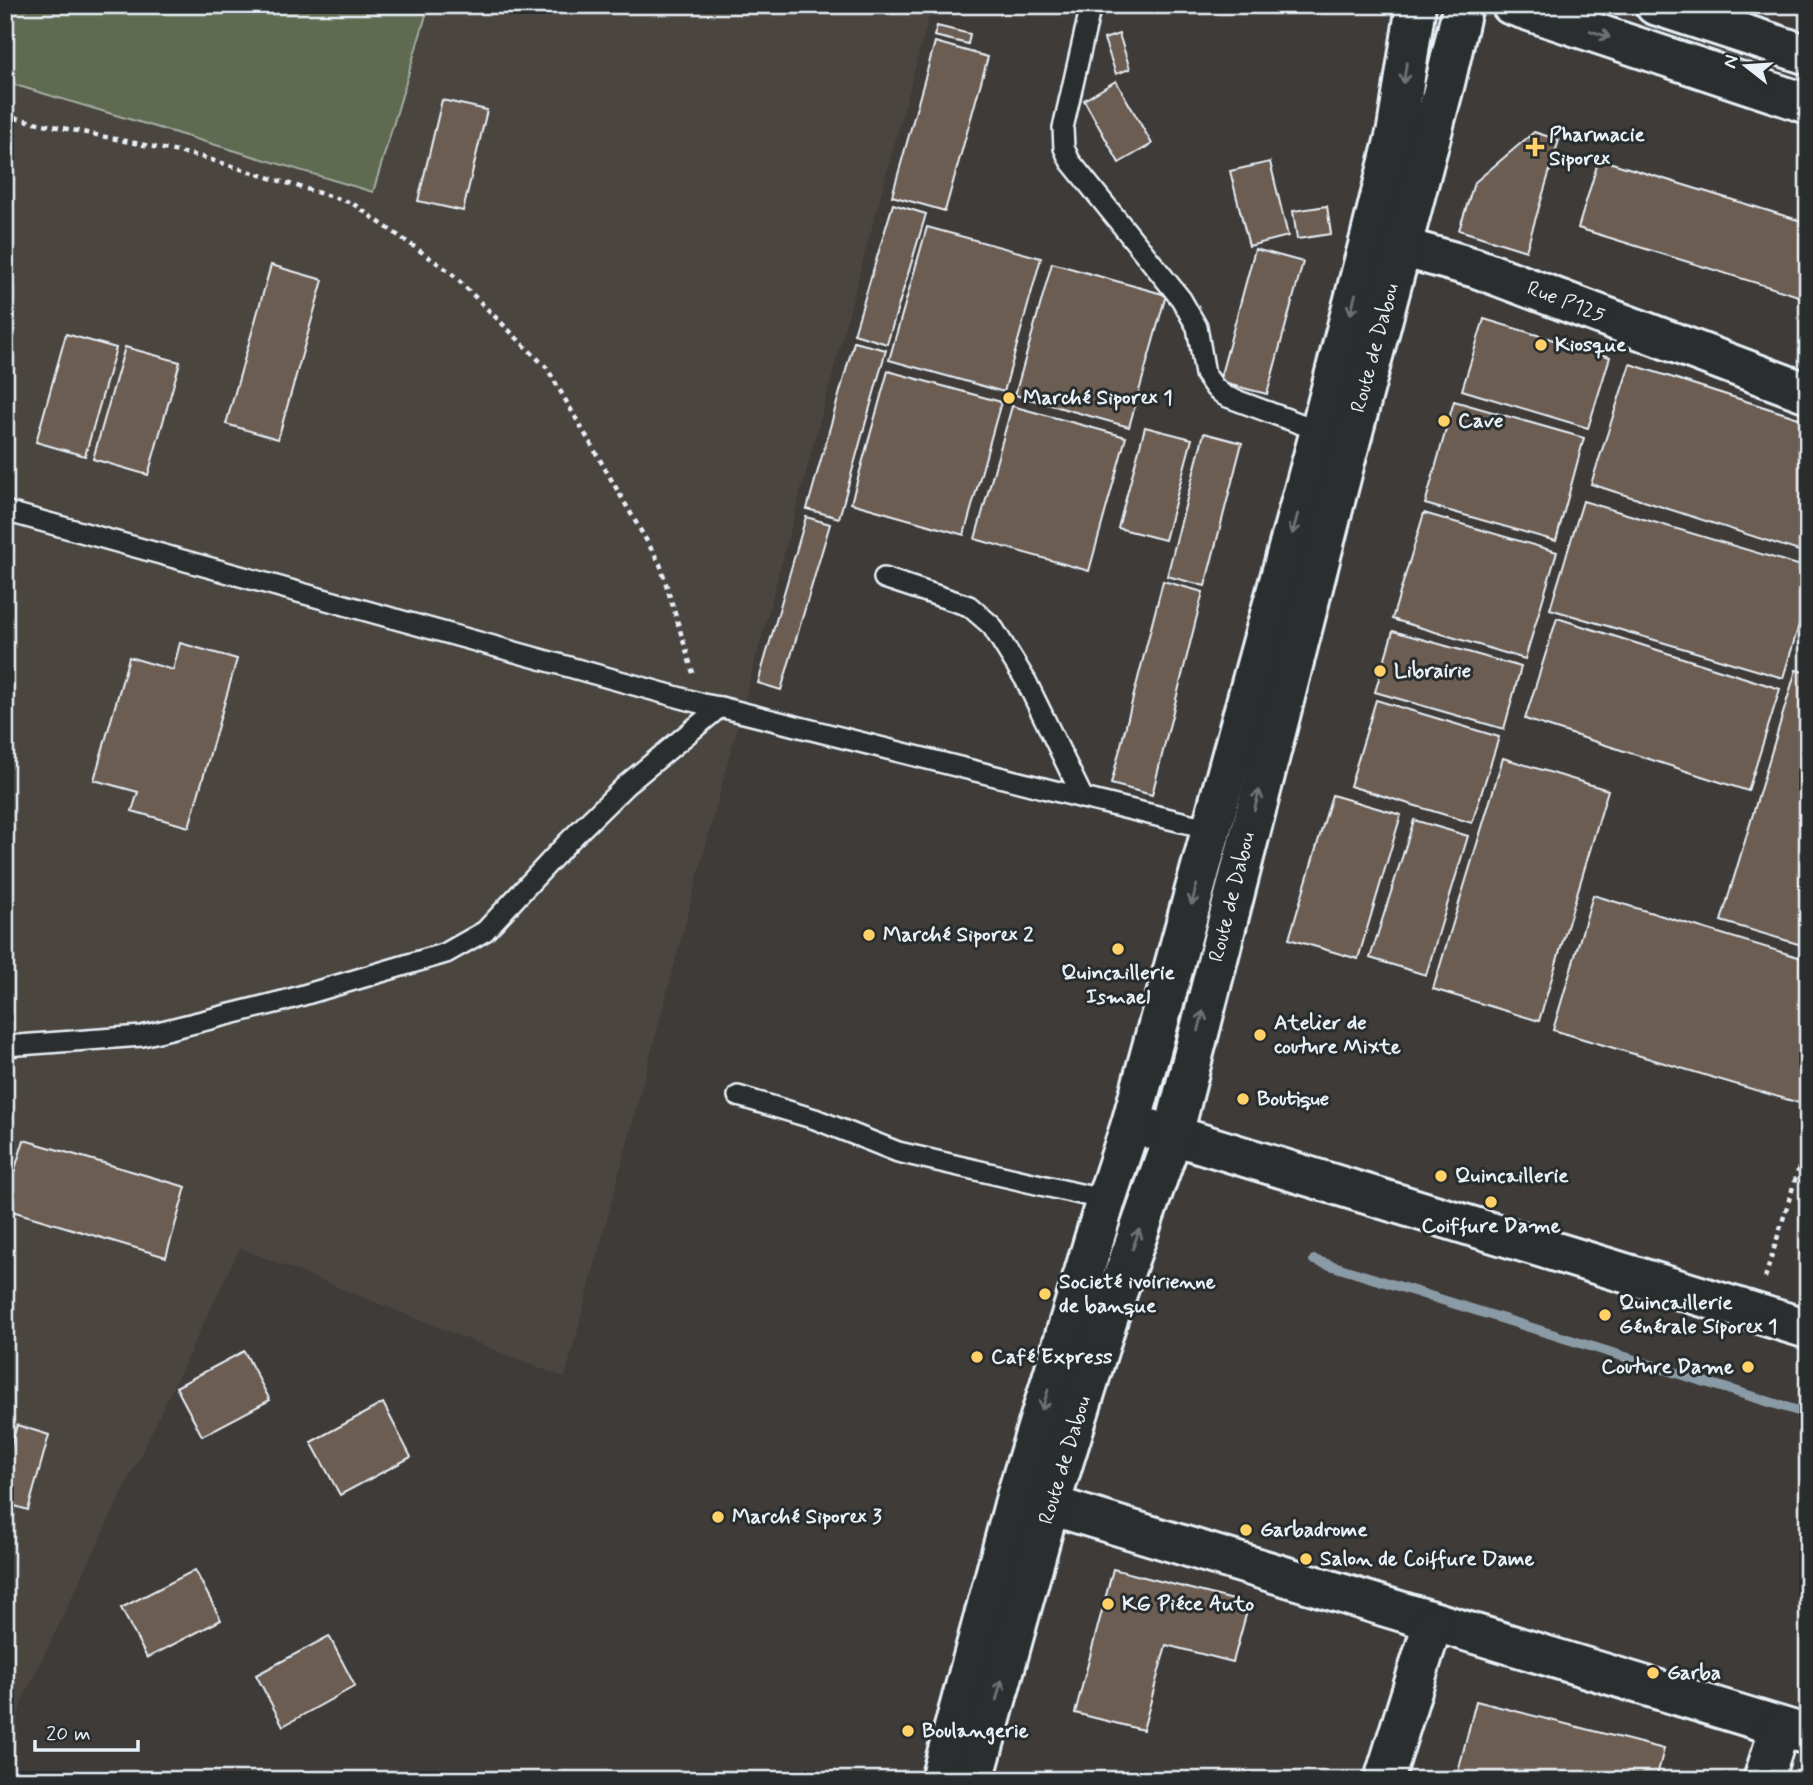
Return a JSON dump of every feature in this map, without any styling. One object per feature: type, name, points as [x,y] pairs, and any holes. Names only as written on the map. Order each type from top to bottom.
[{"type":"street","name":"Route de Dabou","points":[[940,1780],[1016,1497],[1131,1125],[1320,431],[1397,129],[1416,5]]},
{"type":"street","name":"Route de Dabou","points":[[974,1780],[1050,1505],[1108,1319],[1172,1135],[1464,5]]},
{"type":"street","points":[[1511,5],[1808,104]]},
{"type":"street","points":[[1655,5],[1808,55]]},
{"type":"street","name":"Rue P125","points":[[1401,247],[1476,268],[1808,393]]},
{"type":"street","points":[[1131,1125],[1172,1135],[1808,1329]]},
{"type":"street","points":[[1050,1505],[1794,1731],[1763,1780]]},
{"type":"street","points":[[1384,1780],[1433,1623]]},
{"type":"lane","points":[[1091,5],[1063,128],[1064,148],[1070,162],[1181,299],[1197,327],[1205,374],[1215,388],[1225,396],[1320,431]]},
{"type":"lane","points":[[5,511],[711,705],[1211,829]]},
{"type":"lane","points":[[884,578],[969,606],[992,626],[1027,681],[1083,799]]},
{"type":"lane","points":[[5,1046],[142,1036],[283,1001],[446,953],[485,931],[569,841],[711,705]]},
{"type":"lane","points":[[738,1096],[815,1119],[898,1152],[1106,1200]]},
{"type":"path","points":[[5,116],[202,157],[352,203],[450,272],[547,368],[660,564],[711,705]]},
{"type":"path","points":[[1754,1312],[1808,1138]]},
{"type":"shaded area","points":[[5,5],[932,5],[565,1378],[240,1248],[23,1699],[5,1770]]},
{"type":"green space","points":[[5,5],[429,5],[373,192],[5,82]]},
{"type":"building","points":[[937,26],[970,34],[968,44],[934,36]]},
{"type":"building","points":[[1119,34],[1130,69],[1116,74],[1104,39]]},
{"type":"building","points":[[935,42],[988,57],[945,211],[892,196]]},
{"type":"building","points":[[1116,81],[1152,144],[1119,163],[1084,100]]},
{"type":"building","points":[[442,100],[487,110],[463,211],[418,201]]},
{"type":"building","points":[[1534,132],[1559,140],[1526,251],[1459,230],[1474,183]]},
{"type":"building","points":[[1599,159],[1808,223],[1808,299],[1578,228]]},
{"type":"building","points":[[1270,162],[1288,236],[1249,246],[1230,171]]},
{"type":"building","points":[[893,204],[926,214],[887,344],[854,334]]},
{"type":"building","points":[[1327,206],[1331,234],[1297,239],[1293,211]]},
{"type":"building","points":[[927,227],[1041,258],[1004,392],[889,360]]},
{"type":"building","points":[[1255,249],[1303,262],[1267,394],[1219,382]]},
{"type":"building","points":[[1052,263],[1166,295],[1129,427],[1015,395]]},
{"type":"building","points":[[271,265],[323,280],[278,439],[226,424]]},
{"type":"building","points":[[1484,319],[1610,357],[1588,428],[1462,390]]},
{"type":"building","points":[[66,334],[116,348],[85,456],[36,442]]},
{"type":"building","points":[[854,342],[886,350],[839,518],[807,509]]},
{"type":"building","points":[[125,347],[180,362],[148,475],[93,459]]},
{"type":"building","points":[[1630,364],[1808,421],[1808,554],[1591,484]]},
{"type":"building","points":[[888,371],[1001,402],[964,535],[851,503]]},
{"type":"building","points":[[1454,401],[1584,438],[1556,541],[1425,504]]},
{"type":"building","points":[[1012,406],[1126,437],[1089,571],[975,539]]},
{"type":"building","points":[[1145,427],[1192,439],[1165,540],[1118,528]]},
{"type":"building","points":[[1204,433],[1242,443],[1205,586],[1167,576]]},
{"type":"building","points":[[1583,501],[1808,568],[1808,595],[1783,678],[1550,609]]},
{"type":"building","points":[[1424,513],[1557,552],[1525,659],[1392,619]]},
{"type":"building","points":[[806,517],[830,524],[781,690],[758,683]]},
{"type":"building","points":[[1163,581],[1203,592],[1152,795],[1111,784]]},
{"type":"building","points":[[1557,618],[1780,689],[1748,791],[1525,719]]},
{"type":"building","points":[[1393,631],[1521,667],[1504,729],[1375,692]]},
{"type":"building","points":[[180,643],[237,659],[189,827],[132,811],[138,792],[94,780],[129,657],[173,670]]},
{"type":"building","points":[[1796,670],[1808,673],[1808,947],[1721,921]]},
{"type":"building","points":[[1376,700],[1499,737],[1472,823],[1350,786]]},
{"type":"building","points":[[1503,758],[1608,790],[1539,1021],[1433,989]]},
{"type":"building","points":[[1332,795],[1401,815],[1358,959],[1289,939]]},
{"type":"building","points":[[1414,820],[1468,836],[1426,975],[1370,958]]},
{"type":"building","points":[[1593,895],[1808,960],[1808,1073],[1799,1103],[1553,1030]]},
{"type":"building","points":[[24,1140],[186,1187],[166,1257],[5,1209],[5,1201]]},
{"type":"building","points":[[244,1351],[270,1400],[202,1436],[176,1387]]},
{"type":"building","points":[[383,1403],[411,1457],[340,1495],[311,1442]]},
{"type":"building","points":[[17,1425],[49,1435],[28,1510],[5,1503],[5,1466]]},
{"type":"building","points":[[1113,1569],[1249,1604],[1233,1662],[1166,1645],[1143,1730],[1075,1713]]},
{"type":"building","points":[[195,1570],[221,1620],[147,1658],[121,1608]]},
{"type":"building","points":[[329,1636],[355,1686],[283,1726],[256,1675]]},
{"type":"building","points":[[1476,1701],[1664,1749],[1656,1780],[1456,1780]]},
{"type":"waterway","points":[[1314,1260],[1808,1414]]},
{"type":"place","name":"Pharmacie Siporex","points":[[1535,147]]},
{"type":"place","name":"Kiosque","points":[[1541,345]]},
{"type":"place","name":"Marché Siporex 1","points":[[1009,398]]},
{"type":"place","name":"Cave","points":[[1444,421]]},
{"type":"place","name":"Librairie","points":[[1380,671]]},
{"type":"place","name":"Marché Siporex 2","points":[[869,935]]},
{"type":"place","name":"Quincaillerie Ismael","points":[[1118,949]]},
{"type":"place","name":"Atelier de couture Mixte","points":[[1260,1035]]},
{"type":"place","name":"Boutique","points":[[1243,1099]]},
{"type":"place","name":"Quincaillerie","points":[[1441,1176]]},
{"type":"place","name":"Coiffure Dame","points":[[1491,1202]]},
{"type":"place","name":"Societé ivoirienne de banque","points":[[1045,1294]]},
{"type":"place","name":"Quincaillerie Générale Siporex 1","points":[[1605,1315]]},
{"type":"place","name":"Café Express","points":[[977,1357]]},
{"type":"place","name":"Couture Dame","points":[[1748,1367]]},
{"type":"place","name":"Marché Siporex 3","points":[[718,1517]]},
{"type":"place","name":"Garbadrome","points":[[1246,1530]]},
{"type":"place","name":"Salon de Coiffure Dame","points":[[1306,1559]]},
{"type":"place","name":"KG Piéce Auto","points":[[1108,1604]]},
{"type":"place","name":"Garba","points":[[1653,1673]]},
{"type":"place","name":"Boulangerie","points":[[908,1731]]}]
